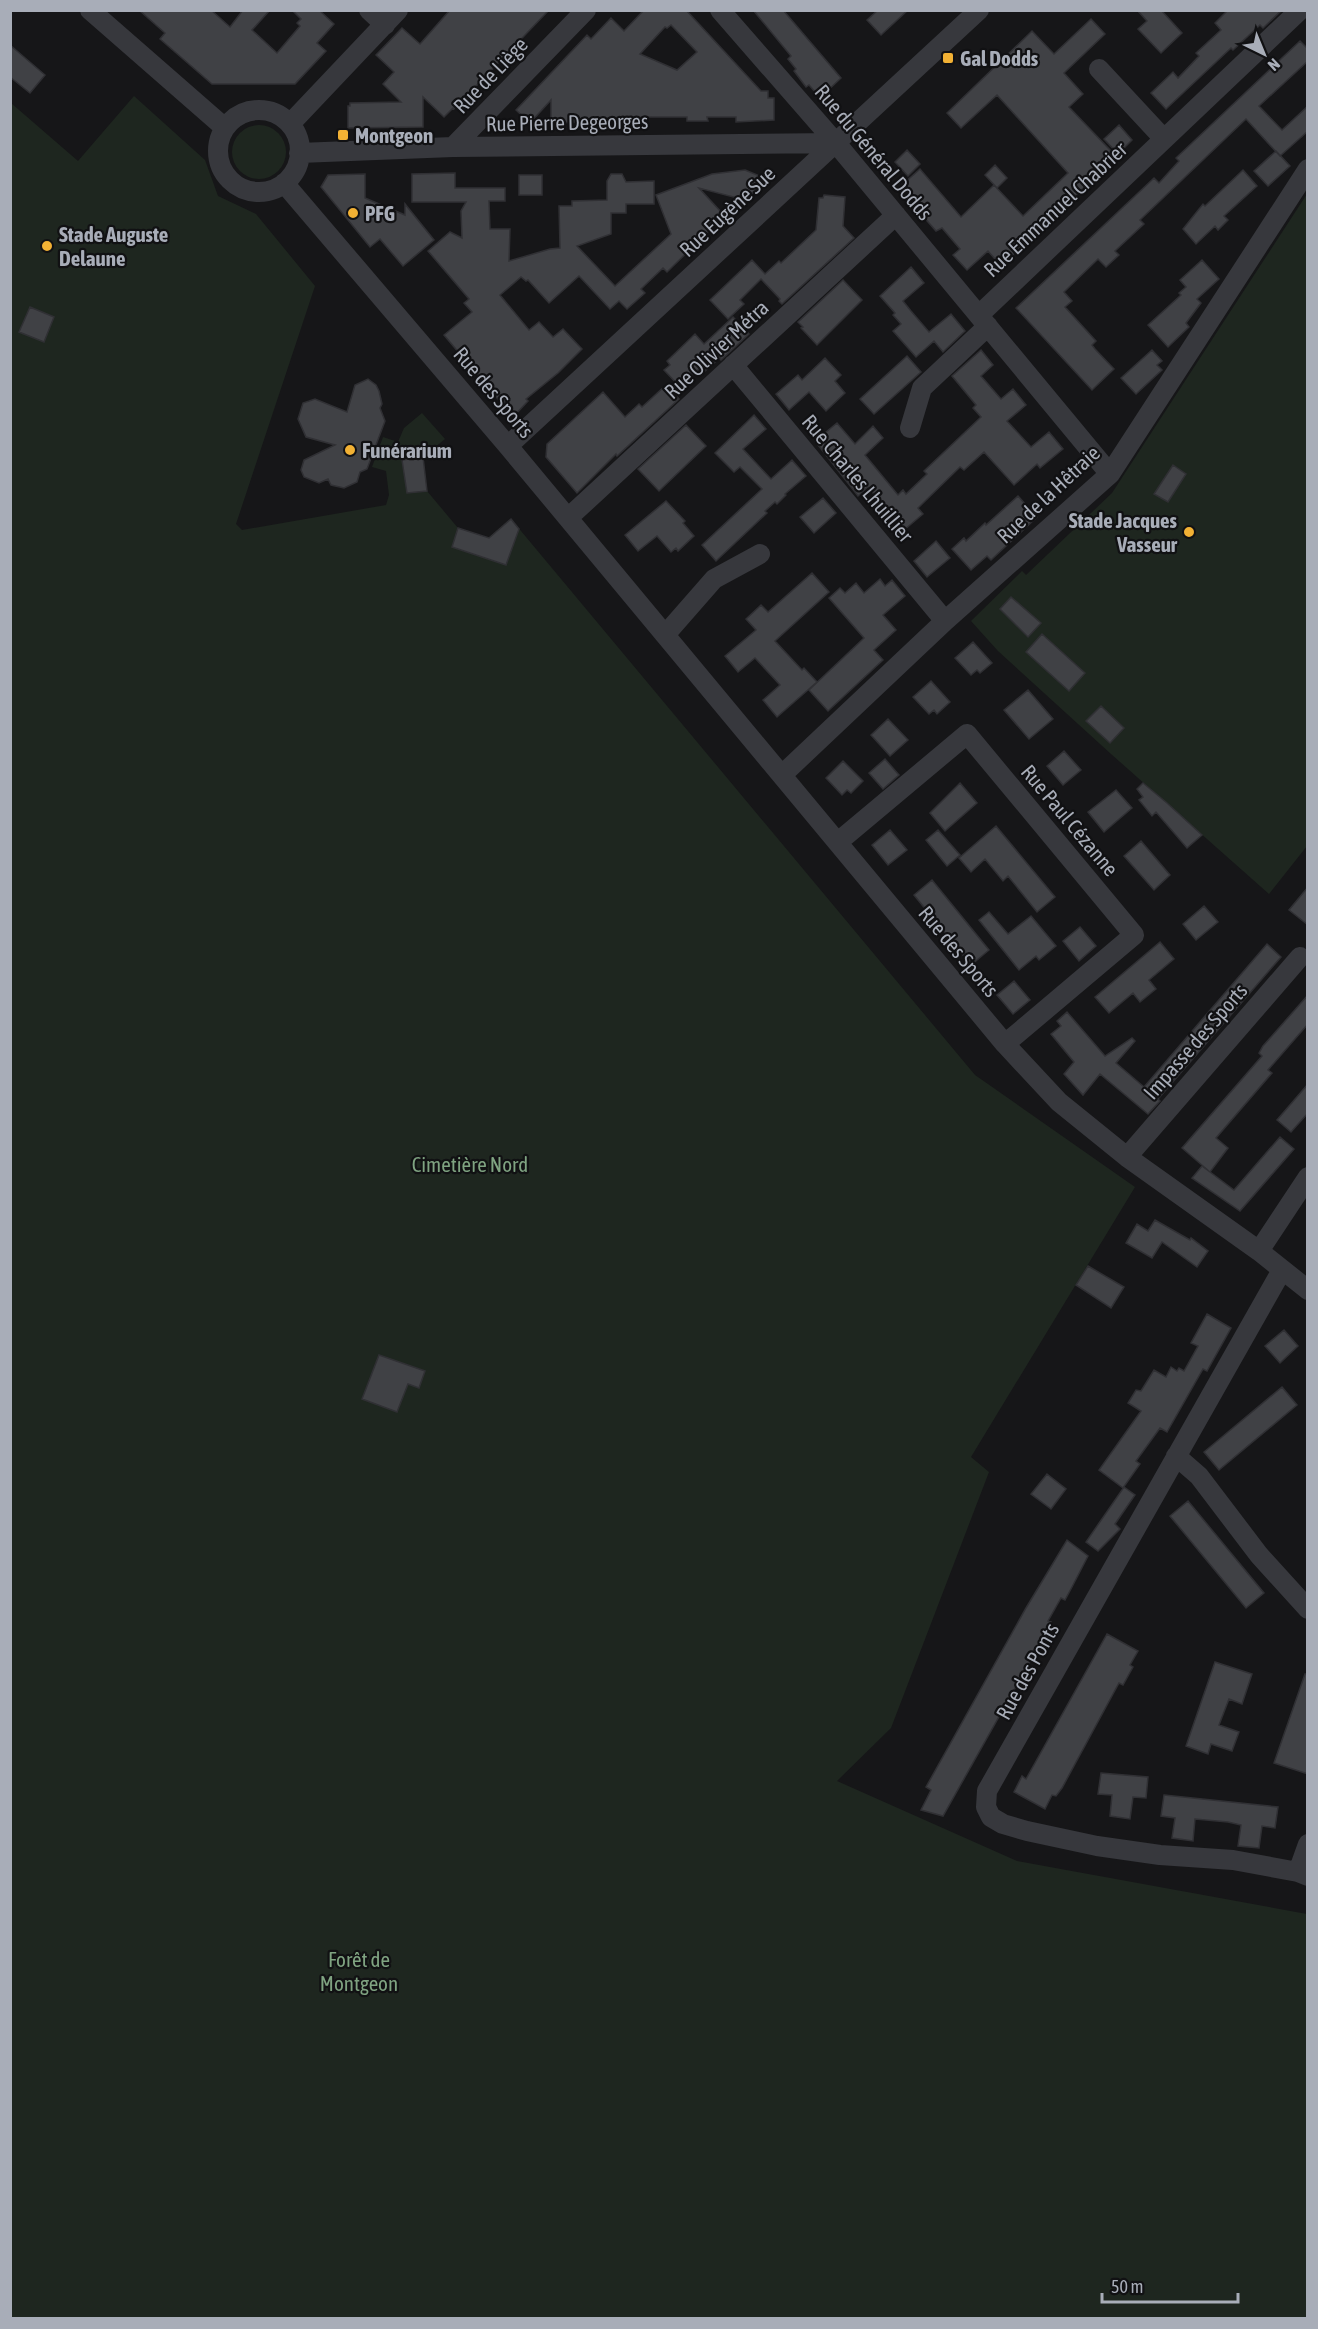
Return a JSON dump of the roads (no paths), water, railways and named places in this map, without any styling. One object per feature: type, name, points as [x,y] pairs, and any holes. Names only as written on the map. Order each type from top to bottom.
[{"type":"street","points":[[90,10],[225,128]]},
{"type":"street","points":[[369,10],[385,25]]},
{"type":"street","points":[[290,124],[398,10]]},
{"type":"street","name":"Rue de Liège","points":[[453,147],[586,10]]},
{"type":"street","name":"Rue du Général Dodds","points":[[720,10],[836,143],[1110,474]]},
{"type":"street","name":"Rue Eugène Sue","points":[[508,446],[979,10]]},
{"type":"street","name":"Rue Emmanuel Chabrier","points":[[983,320],[1164,139],[1300,10]]},
{"type":"street","points":[[1099,69],[1164,139]]},
{"type":"street","points":[[252,111],[273,112],[290,124],[299,143],[299,153],[292,175],[284,183],[265,191],[254,192],[234,184],[225,175],[218,152],[219,138],[225,128],[241,114],[252,111]]},
{"type":"street","name":"Rue Pierre Degeorges","points":[[299,153],[453,147],[836,143]]},
{"type":"street","name":"Rue de la Hêtraie","points":[[782,776],[945,621],[1110,474],[1308,169]]},
{"type":"street","name":"Rue des Sports","points":[[284,183],[508,446],[1005,1044],[1059,1102],[1127,1157],[1259,1251],[1308,1290]]},
{"type":"street","name":"Rue Olivier Métra","points":[[568,518],[896,215]]},
{"type":"street","points":[[910,428],[922,388],[983,320]]},
{"type":"street","name":"Rue Charles Lhuillier","points":[[734,365],[945,621]]},
{"type":"street","points":[[665,635],[714,579],[760,554]]},
{"type":"street","name":"Rue Paul Cézanne","points":[[838,842],[968,734],[1134,935],[1005,1044]]},
{"type":"street","name":"Impasse des Sports","points":[[1127,1157],[1300,957]]},
{"type":"street","points":[[1259,1251],[1308,1176]]},
{"type":"street","name":"Rue des Ponts","points":[[1282,1270],[987,1791],[986,1807],[991,1817],[1003,1824],[1097,1846],[1160,1855],[1233,1860],[1303,1874]]},
{"type":"street","points":[[1176,1456],[1199,1476],[1260,1555],[1308,1609]]},
{"type":"street","points":[[1303,1874],[1308,1844]]},
{"type":"place","name":"Gal Dodds","points":[[948,58]]},
{"type":"place","name":"Montgeon","points":[[343,135]]},
{"type":"place","name":"PFG","points":[[353,213]]},
{"type":"place","name":"Stade Auguste Delaune","points":[[47,246]]},
{"type":"place","name":"Funérarium","points":[[350,450]]},
{"type":"place","name":"Stade Jacques Vasseur","points":[[1189,532]]},
{"type":"park label","name":"Cimetière Nord","points":[[470,1164]]},
{"type":"park label","name":"Forêt de Montgeon","points":[[359,1971]]}]
